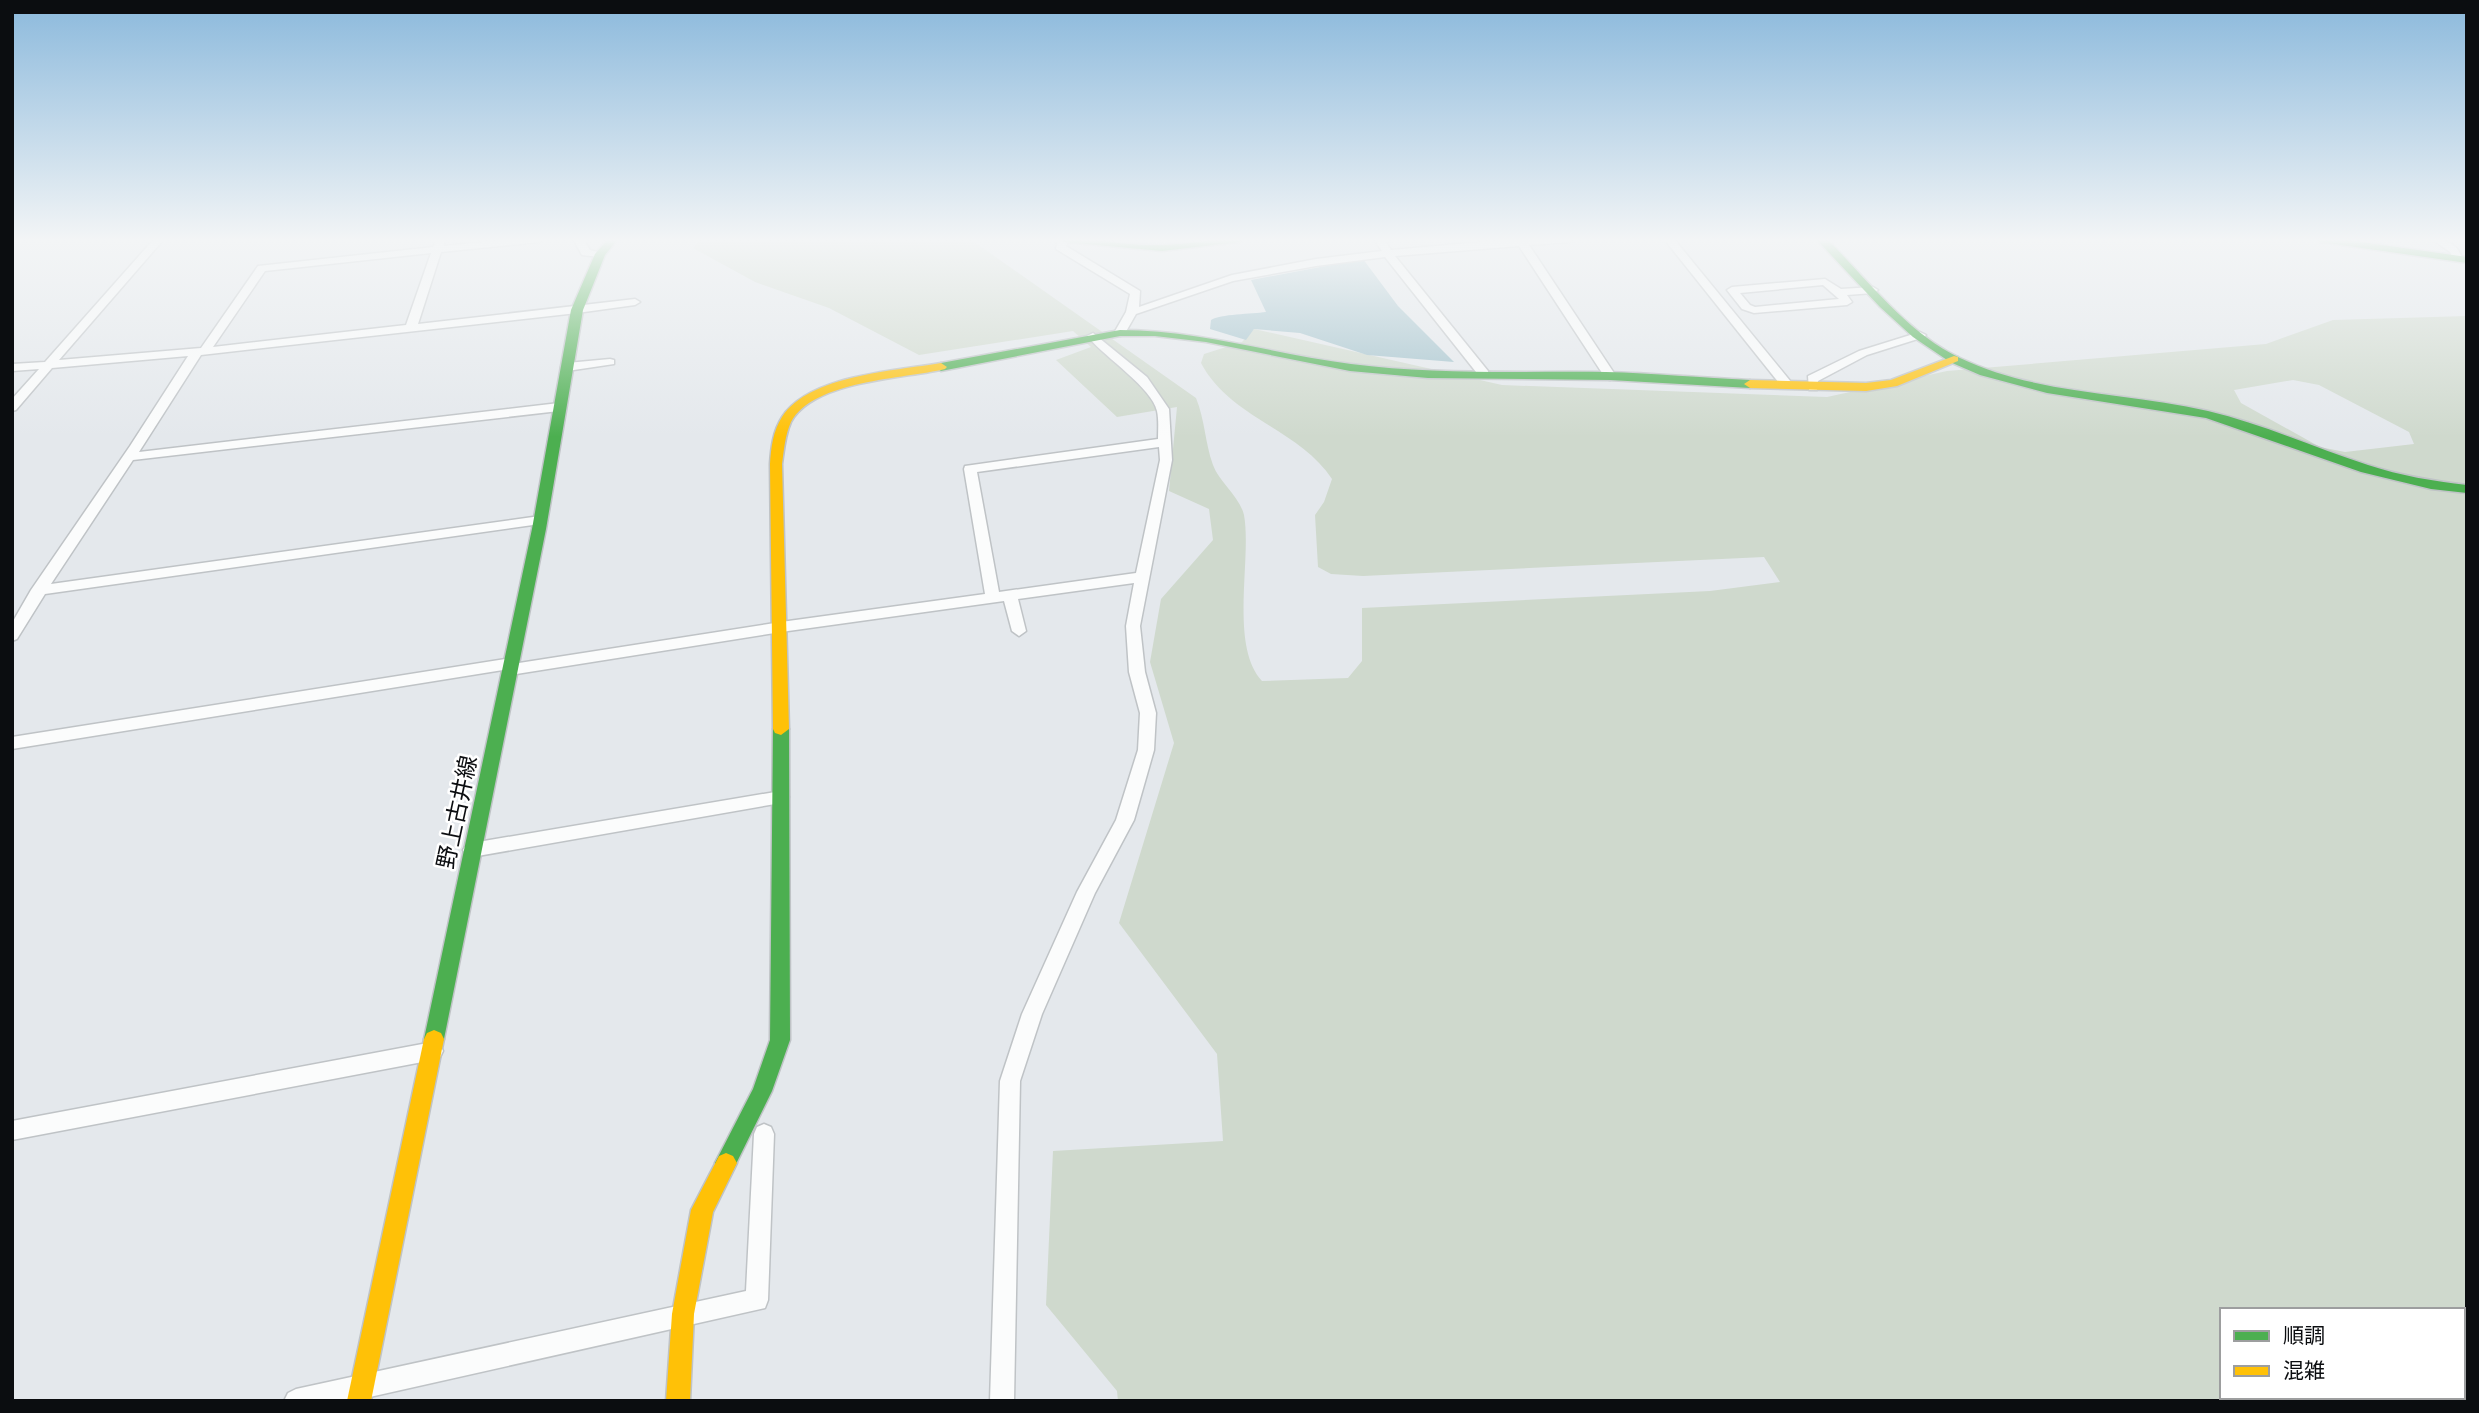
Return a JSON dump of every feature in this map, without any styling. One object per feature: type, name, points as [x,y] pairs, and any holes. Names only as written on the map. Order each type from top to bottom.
[{"type":"street","points":[[12,407],[102,305]]},
{"type":"street","points":[[12,636],[38,590],[130,457],[170,389],[235,305]]},
{"type":"street","points":[[411,328],[419,305]]},
{"type":"street","name":"野上古井線","points":[[361,1393],[511,666],[579,305]]},
{"type":"street","points":[[12,368],[201,351],[614,305]]},
{"type":"street","points":[[1120,333],[1134,305]]},
{"type":"street","points":[[1132,313],[1155,305]]},
{"type":"street","points":[[1430,305],[1484,374]]},
{"type":"street","points":[[1563,305],[1610,376]]},
{"type":"street","points":[[1722,305],[1787,385]]},
{"type":"street","points":[[1744,305],[1754,310],[1813,305]]},
{"type":"street","points":[[1889,305],[1920,335],[1954,359],[2015,382],[2172,407],[2213,417],[2375,477],[2427,487],[2467,489]]},
{"type":"street","points":[[678,1401],[683,1314],[702,1210],[762,1091],[780,1040],[781,627],[776,464],[780,434],[789,416],[800,404],[832,388],[1093,336],[1120,333],[1206,340],[1350,367],[1428,374],[1610,376],[1813,387],[1866,387],[1893,383],[1954,359]]},
{"type":"street","points":[[1813,387],[1812,379],[1863,353],[1920,335]]},
{"type":"street","points":[[1002,1401],[1010,1081],[1032,1014],[1086,892],[1125,820],[1146,750],[1148,713],[1138,672],[1133,626],[1166,460],[1163,409],[1143,380],[1108,354],[1093,336]]},
{"type":"street","points":[[566,367],[610,362]]},
{"type":"street","points":[[130,457],[559,407]]},
{"type":"street","points":[[993,597],[970,469],[1166,442]]},
{"type":"street","points":[[38,590],[540,520]]},
{"type":"street","points":[[12,743],[511,666],[1143,578]]},
{"type":"street","points":[[1010,596],[1019,631]]},
{"type":"street","points":[[472,850],[781,797]]},
{"type":"street","points":[[12,1131],[433,1051]]},
{"type":"street","points":[[296,1401],[361,1393],[683,1314],[757,1300],[764,1134]]},
{"type":"shaded area","points":[[820,305],[1064,305],[1196,398],[1213,465],[1244,515],[1246,646],[1252,665],[1262,681],[1348,678],[1362,661],[1362,608],[1710,591],[1780,582],[1764,557],[1363,576],[1331,574],[1318,567],[1315,515],[1324,502],[1332,479],[1302,448],[1229,397],[1201,363],[1204,354],[1242,342],[1254,329],[1502,385],[1827,397],[1947,371],[2266,344],[2333,320],[2467,316],[2467,1401],[1118,1401],[1117,1391],[1046,1305],[1053,1151],[1223,1141],[1217,1054],[1119,923],[1174,743],[1150,662],[1161,599],[1213,540],[1209,509],[1169,491],[1177,407],[1117,417],[1056,360],[1091,347],[1073,331],[919,355]],"holes":[[[2293,380],[2319,385],[2409,432],[2414,444],[2345,452],[2320,447],[2241,403],[2234,390]]]},
{"type":"water","points":[[1263,305],[1397,305],[1454,362],[1367,355],[1300,333],[1254,329],[1246,340],[1210,329],[1211,320],[1215,318],[1266,312]]},
{"type":"traffic: fast","points":[[434,1039],[539,529],[579,305]]},
{"type":"traffic: fast","points":[[1885,305],[1917,335],[1954,360],[2015,383],[2208,415],[2366,469],[2431,485],[2467,489]]},
{"type":"traffic: fast","points":[[941,367],[1120,333],[1155,333],[1206,339],[1350,367],[1428,374],[1610,376],[1750,384]]},
{"type":"traffic: fast","points":[[726,1163],[762,1091],[780,1040],[781,729]]},
{"type":"traffic: slow","points":[[1750,384],[1866,387],[1893,383],[1954,359]]},
{"type":"traffic: slow","points":[[781,729],[776,464],[779,440],[785,423],[800,405],[836,387],[941,367]]},
{"type":"traffic: slow","points":[[359,1401],[434,1039]]},
{"type":"traffic: slow","points":[[678,1401],[683,1314],[702,1210],[726,1163]]}]
